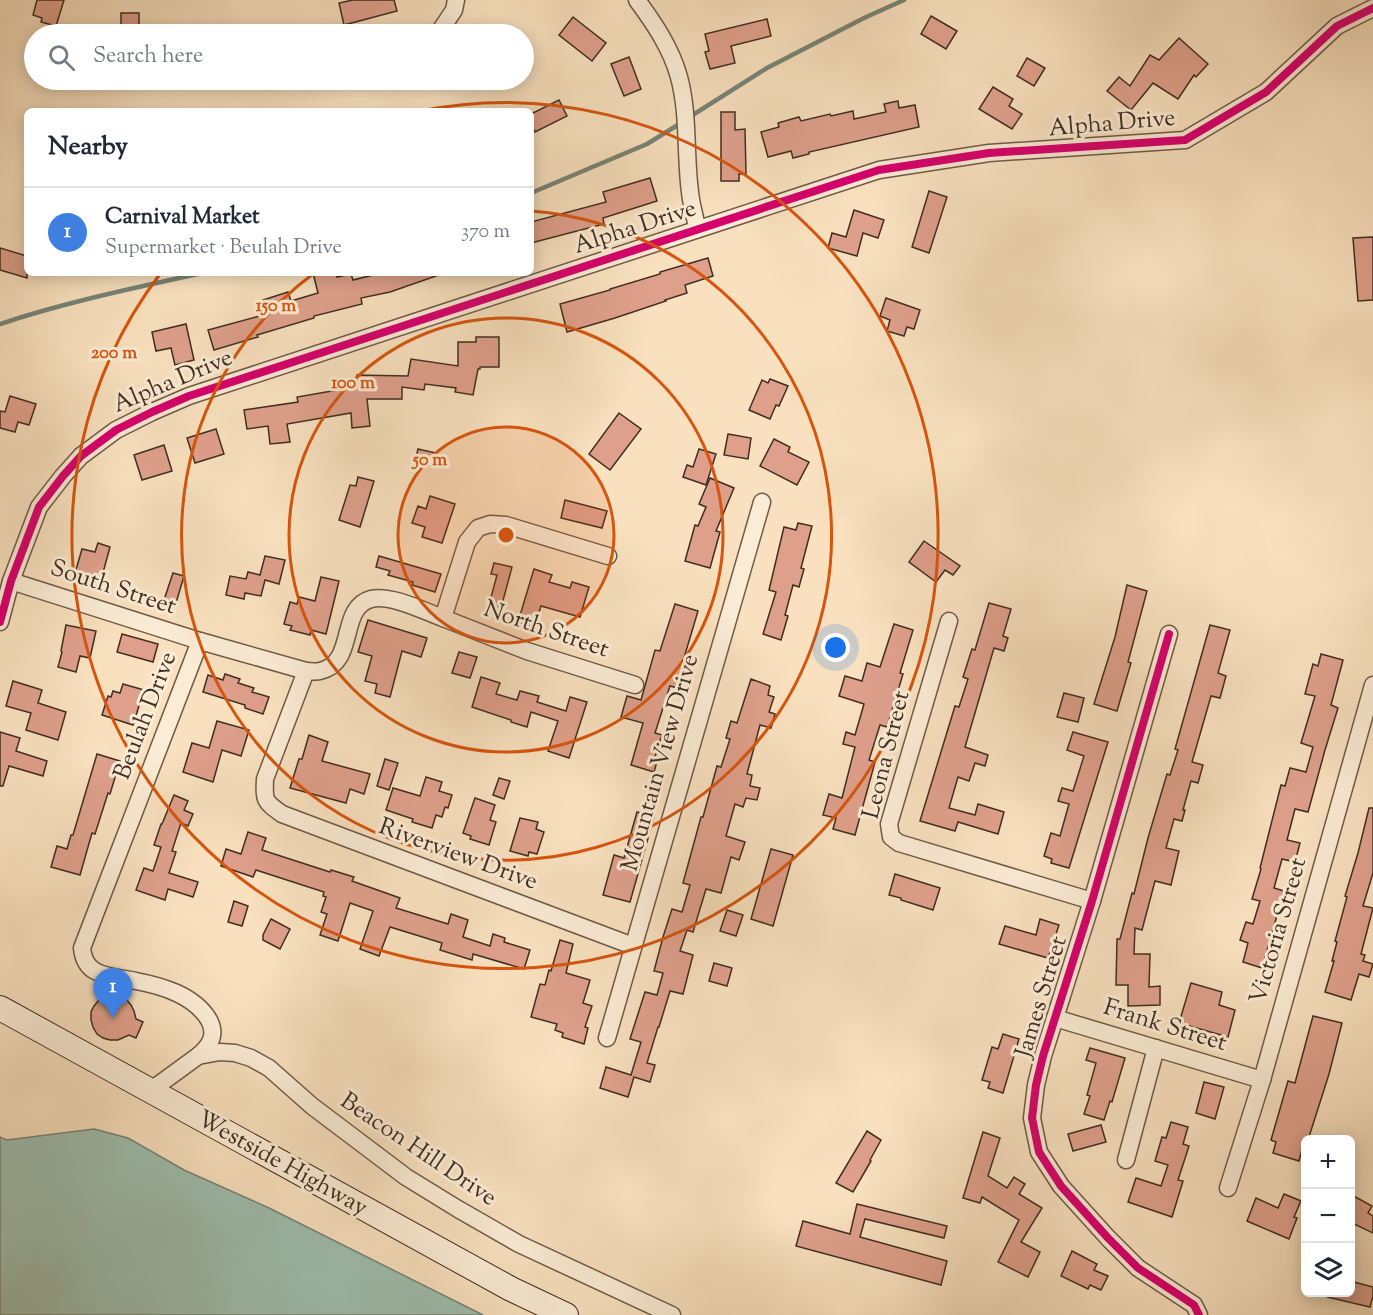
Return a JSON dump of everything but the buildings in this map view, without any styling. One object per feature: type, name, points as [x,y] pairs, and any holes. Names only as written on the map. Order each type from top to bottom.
[{"type":"main road","name":"Westside Highway","points":[[0,1008],[511,1289],[566,1315]]},
{"type":"street","points":[[445,24],[454,10],[456,0]]},
{"type":"street","points":[[637,0],[668,47],[679,76],[685,111],[690,193],[697,228]]},
{"type":"street","name":"Alpha Drive","points":[[0,622],[11,581],[39,507],[81,456],[116,430],[189,396],[879,170],[989,153],[1185,140],[1266,92],[1337,26],[1373,9]]},
{"type":"street","name":"Mountain View Drive","points":[[607,1038],[762,502]]},
{"type":"street","points":[[443,618],[467,542],[478,528],[490,524],[506,525],[608,556]]},
{"type":"street","name":"South Street","points":[[11,581],[200,641]]},
{"type":"street","name":"Beulah Drive","points":[[198,1056],[210,1043],[213,1032],[207,1017],[194,1003],[172,991],[154,985],[113,977],[94,970],[85,960],[82,948],[200,641],[306,671],[319,672],[334,665],[343,650],[358,605],[371,599],[398,601],[443,618]]},
{"type":"street","name":"North Street","points":[[443,618],[527,651],[635,686]]},
{"type":"street","name":"Leona Street","points":[[949,621],[889,824],[891,837],[899,843],[1092,901]]},
{"type":"street","name":"James Street","points":[[1169,634],[1036,1085],[1032,1118],[1039,1152],[1061,1186],[1138,1268],[1194,1305],[1199,1315]]},
{"type":"street","name":"Riverview Drive","points":[[306,671],[265,779],[264,796],[268,805],[282,814],[633,946]]},
{"type":"street","name":"Victoria Street","points":[[1228,1188],[1262,1080],[1373,686]]},
{"type":"street","name":"Frank Street","points":[[1055,1018],[1262,1080]]},
{"type":"street","points":[[1126,1160],[1156,1048]]},
{"type":"street","name":"Beacon Hill Drive","points":[[150,1091],[198,1056],[214,1052],[243,1055],[259,1062],[280,1077],[312,1106],[406,1177],[458,1209],[519,1244],[672,1315]]},
{"type":"shaded area","points":[[94,1129],[128,1138],[184,1170],[269,1208],[483,1315],[0,1315],[0,1137],[7,1140]]},
{"type":"waterway","points":[[688,118],[767,68],[904,0]]},
{"type":"waterway","points":[[534,192],[647,144],[681,123]]},
{"type":"waterway","points":[[0,324],[75,302],[189,276]]},
{"type":"cycle path","points":[[0,622],[11,581],[39,507],[81,456],[116,430],[152,412],[189,396],[879,170],[989,153],[1185,140],[1266,92],[1337,26],[1373,8]]},
{"type":"cycle path","points":[[1169,634],[1092,901],[1043,1056],[1036,1085],[1032,1118],[1039,1152],[1061,1186],[1138,1268],[1194,1305],[1199,1315]]},
{"type":"place","name":"Carnival Market","points":[[113,1018]]}]
